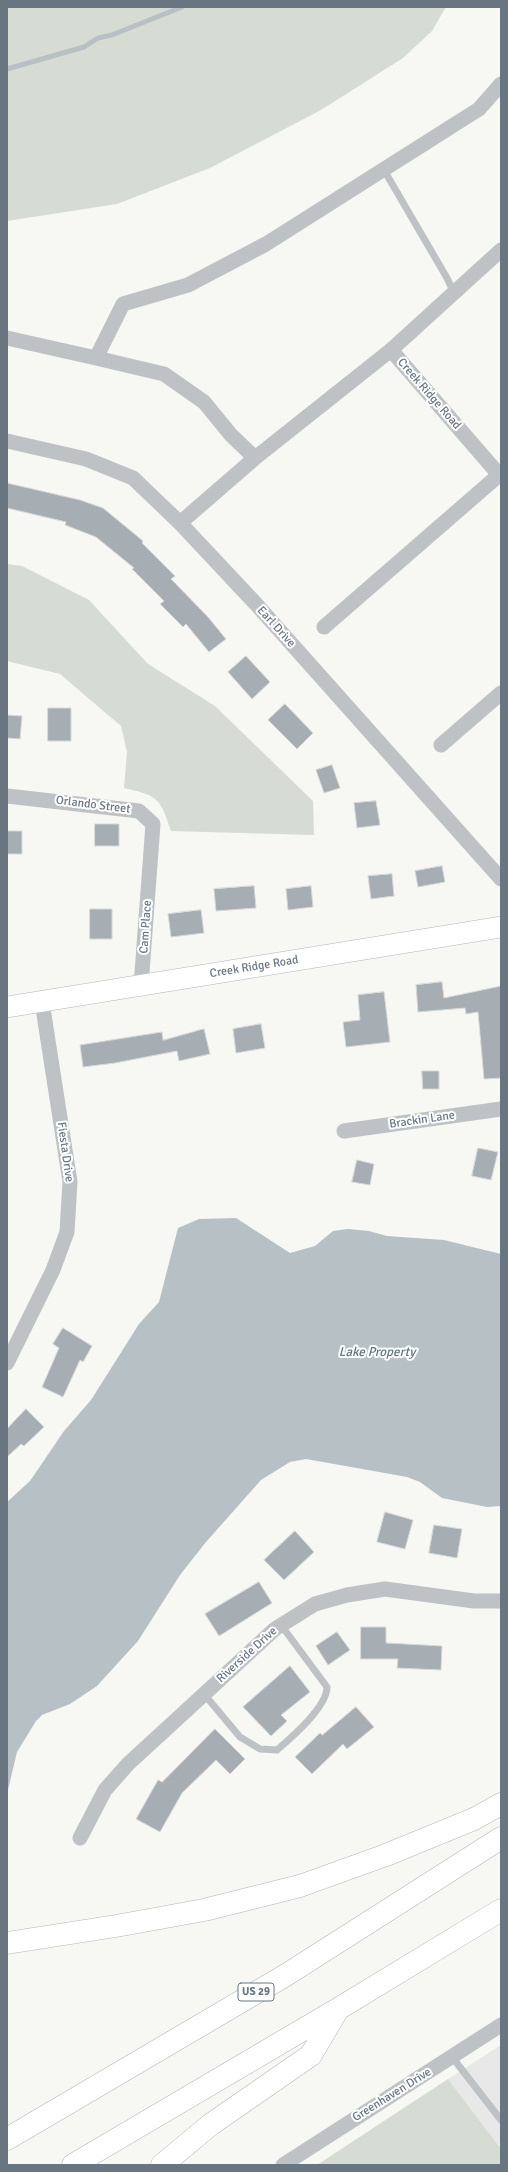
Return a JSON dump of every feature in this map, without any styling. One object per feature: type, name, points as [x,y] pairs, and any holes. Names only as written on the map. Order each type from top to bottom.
[{"type":"highway","points":[[7,1943],[196,1912],[300,1886],[400,1849],[474,1819],[501,1804]]},
{"type":"highway","name":"US 29","points":[[7,2139],[286,1975],[501,1838]]},
{"type":"highway","points":[[73,2165],[338,2009],[501,1910]]},
{"type":"highway","points":[[162,2165],[210,2125],[311,2055],[338,2009]]},
{"type":"main road","name":"Creek Ridge Road","points":[[7,1007],[501,927]]},
{"type":"street","points":[[96,358],[123,304],[188,285],[266,244],[479,109],[501,84]]},
{"type":"street","name":"Creek Ridge Road","points":[[500,476],[391,350],[501,250]]},
{"type":"street","points":[[7,338],[164,374],[204,402],[231,435],[255,458]]},
{"type":"street","points":[[180,523],[255,458],[391,350]]},
{"type":"street","name":"Earl Drive","points":[[7,440],[86,459],[133,478],[180,523],[256,604],[501,880]]},
{"type":"street","points":[[324,628],[500,476]]},
{"type":"street","points":[[441,745],[501,693]]},
{"type":"street","name":"Orlando Street","points":[[7,796],[139,810],[153,824],[150,868]]},
{"type":"street","name":"Cam Place","points":[[141,986],[150,868]]},
{"type":"street","name":"Fiesta Drive","points":[[7,1363],[54,1270],[67,1232],[70,1182],[42,1002]]},
{"type":"street","name":"Brackin Lane","points":[[344,1131],[501,1109]]},
{"type":"street","name":"Riverside Drive","points":[[80,1838],[105,1790],[128,1764],[281,1625],[315,1604],[347,1594],[385,1589],[474,1601],[501,1601]]},
{"type":"street","name":"Greenhaven Drive","points":[[283,2165],[501,2025]]},
{"type":"lane","points":[[384,170],[447,278],[454,293]]},
{"type":"lane","points":[[204,1694],[240,1736],[260,1749],[277,1750],[301,1729],[327,1695],[327,1687],[281,1625]]},
{"type":"lane","points":[[452,2057],[501,2120]]},
{"type":"shaded area","points":[[7,7],[446,7],[432,31],[403,58],[321,110],[210,168],[117,204],[7,221]]},
{"type":"shaded area","points":[[7,564],[22,566],[89,600],[148,664],[215,706],[313,801],[314,835],[171,831],[164,811],[156,800],[145,793],[124,788],[127,752],[121,726],[60,674],[7,661]]},
{"type":"shaded area","points":[[501,2045],[501,2149],[448,2079]]},
{"type":"shaded area","points":[[448,2079],[501,2149],[501,2165],[317,2165]]},
{"type":"water","name":"Lake Property","points":[[236,1218],[290,1253],[315,1246],[333,1231],[348,1229],[369,1231],[387,1236],[444,1240],[501,1254],[501,1506],[487,1507],[442,1498],[420,1482],[407,1477],[306,1459],[290,1462],[261,1480],[206,1542],[180,1575],[138,1641],[97,1686],[70,1704],[42,1715],[36,1721],[17,1752],[7,1794],[7,1502],[30,1481],[64,1431],[91,1400],[139,1324],[159,1302],[178,1228],[199,1219]]},
{"type":"building","points":[[7,483],[80,500],[103,508],[143,541],[142,543],[175,576],[171,579],[208,617],[226,639],[209,652],[186,624],[183,627],[160,604],[164,601],[132,569],[134,568],[96,537],[65,525],[66,522],[7,508]]},
{"type":"building","points":[[246,656],[270,682],[252,699],[228,672]]},
{"type":"building","points":[[285,704],[313,733],[297,749],[268,720]]},
{"type":"building","points":[[48,708],[71,708],[71,741],[48,741]]},
{"type":"building","points":[[7,715],[22,716],[20,739],[7,738]]},
{"type":"building","points":[[332,765],[340,788],[324,793],[316,770]]},
{"type":"building","points":[[376,801],[380,825],[357,828],[354,803]]},
{"type":"building","points":[[95,824],[119,824],[119,846],[95,846]]},
{"type":"building","points":[[7,831],[22,831],[22,854],[7,854]]},
{"type":"building","points":[[442,866],[445,882],[418,887],[415,871]]},
{"type":"building","points":[[392,874],[394,896],[371,899],[368,876]]},
{"type":"building","points":[[254,886],[256,908],[216,911],[214,889]]},
{"type":"building","points":[[311,886],[313,907],[288,910],[286,889]]},
{"type":"building","points":[[90,909],[112,909],[112,939],[90,939]]},
{"type":"building","points":[[201,910],[204,933],[171,937],[168,914]]},
{"type":"building","points":[[442,982],[444,998],[501,986],[501,1078],[484,1079],[478,1012],[466,1014],[465,1008],[418,1012],[416,985]]},
{"type":"building","points":[[384,992],[390,1042],[346,1047],[343,1022],[360,1020],[358,995]]},
{"type":"building","points":[[261,1024],[265,1048],[236,1053],[233,1029]]},
{"type":"building","points":[[204,1029],[210,1054],[179,1061],[177,1051],[115,1063],[83,1067],[80,1045],[162,1032],[163,1040]]},
{"type":"building","points":[[422,1071],[439,1071],[439,1089],[423,1089]]},
{"type":"building","points":[[478,1148],[498,1152],[491,1180],[472,1176]]},
{"type":"building","points":[[357,1160],[374,1164],[370,1185],[352,1182]]},
{"type":"building","points":[[63,1328],[92,1346],[83,1362],[80,1360],[63,1397],[42,1387],[59,1348],[53,1344]]},
{"type":"building","points":[[26,1409],[44,1427],[24,1446],[21,1444],[7,1457],[7,1429]]},
{"type":"building","points":[[385,1512],[413,1520],[405,1549],[377,1542]]},
{"type":"building","points":[[434,1525],[462,1529],[457,1558],[429,1553]]},
{"type":"building","points":[[295,1531],[314,1552],[284,1580],[264,1560]]},
{"type":"building","points":[[259,1582],[272,1603],[219,1636],[205,1614]]},
{"type":"building","points":[[361,1627],[386,1627],[386,1643],[442,1646],[441,1670],[397,1668],[398,1659],[361,1659]]},
{"type":"building","points":[[337,1632],[350,1650],[328,1665],[316,1646]]},
{"type":"building","points":[[290,1666],[310,1692],[281,1715],[287,1721],[271,1736],[243,1707]]},
{"type":"building","points":[[356,1707],[374,1727],[347,1749],[343,1744],[312,1774],[295,1757],[320,1733],[322,1735]]},
{"type":"building","points":[[215,1729],[245,1759],[230,1774],[216,1760],[182,1793],[160,1832],[136,1819],[158,1780],[162,1782]]},
{"type":"waterway","points":[[7,69],[84,47],[98,38],[112,35],[182,7]]}]
